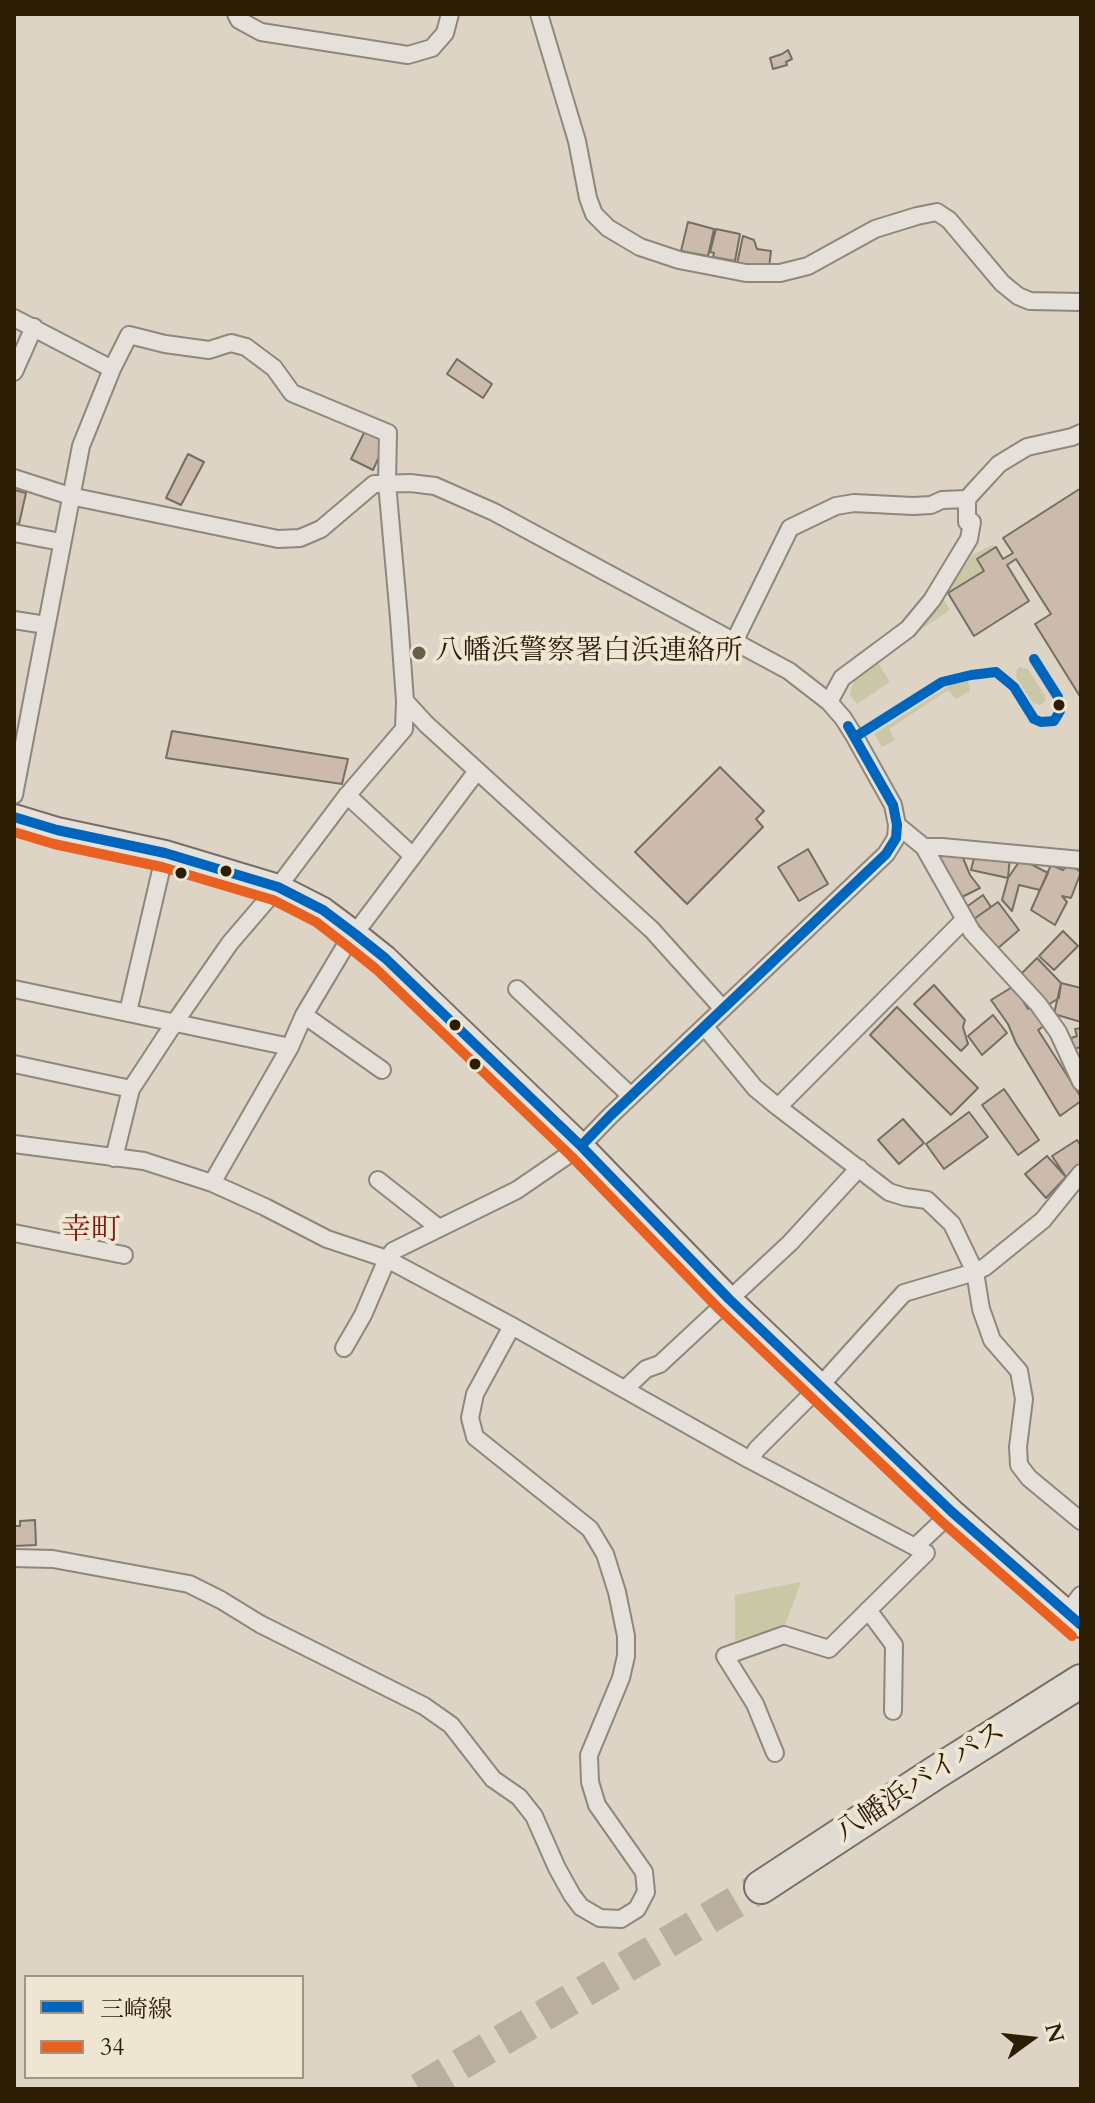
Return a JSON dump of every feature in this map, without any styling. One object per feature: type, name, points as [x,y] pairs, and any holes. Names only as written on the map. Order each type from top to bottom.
[{"type":"highway","name":"八幡浜バイパス","points":[[761,1887],[1081,1681]]},
{"type":"main road","points":[[14,817],[57,830],[165,853],[278,887],[323,910],[385,958],[581,1146],[729,1299],[952,1512],[1076,1611]]},
{"type":"street","points":[[236,14],[239,20],[261,32],[408,55],[432,48],[445,33],[450,14]]},
{"type":"street","points":[[539,14],[577,141],[594,214],[608,228],[640,247],[679,260],[746,273],[780,273],[808,266],[875,229],[937,212],[949,220],[1002,283],[1018,296],[1030,301],[1081,302]]},
{"type":"street","points":[[14,318],[112,369]]},
{"type":"street","points":[[14,372],[34,327]]},
{"type":"street","points":[[14,795],[81,446],[129,335],[209,350],[231,343],[246,347],[274,368],[292,393],[388,433],[387,483],[405,701],[404,729],[347,795],[278,887],[230,943],[175,1022],[131,1089],[114,1158]]},
{"type":"street","points":[[829,702],[842,678],[908,629],[932,600],[969,539],[972,522],[967,522],[967,499],[999,464],[1027,447],[1081,433]]},
{"type":"street","points":[[14,478],[70,496],[278,539],[300,538],[321,529],[374,484],[435,486],[494,512],[789,671],[829,702],[855,737],[893,805],[896,838],[886,854],[581,1146],[517,1190],[393,1251],[344,1348]]},
{"type":"street","points":[[734,642],[790,528],[836,506],[854,503],[913,506],[967,499]]},
{"type":"street","points":[[14,533],[61,542]]},
{"type":"street","points":[[14,620],[46,625]]},
{"type":"street","points":[[405,701],[426,724],[652,930],[723,1009]]},
{"type":"street","points":[[212,1183],[344,948],[477,771]]},
{"type":"street","points":[[347,795],[413,856]]},
{"type":"street","points":[[897,825],[924,847],[972,932],[1038,1004],[1058,1032],[1081,1082]]},
{"type":"street","points":[[924,847],[1081,860]]},
{"type":"street","points":[[128,1012],[165,853]]},
{"type":"street","points":[[778,1107],[964,920]]},
{"type":"street","points":[[14,989],[290,1047]]},
{"type":"street","points":[[517,989],[631,1096]]},
{"type":"street","points":[[304,1015],[382,1070]]},
{"type":"street","points":[[705,1027],[755,1088],[778,1107],[889,1192],[927,1200],[952,1224],[975,1272],[981,1309],[992,1340],[1019,1371],[1024,1399],[1019,1465],[1029,1478],[1081,1521]]},
{"type":"street","points":[[14,1064],[131,1089]]},
{"type":"street","points":[[14,1144],[144,1161],[212,1183],[327,1239],[387,1259],[750,1460],[926,1553],[829,1649],[784,1635],[725,1656],[755,1704],[775,1753]]},
{"type":"street","points":[[625,1389],[646,1369],[660,1364],[790,1243],[859,1168]]},
{"type":"street","points":[[750,1460],[904,1293],[985,1267],[1043,1220],[1081,1173]]},
{"type":"street","points":[[378,1180],[439,1228]]},
{"type":"street","points":[[14,1233],[124,1255]]},
{"type":"street","points":[[14,1558],[53,1559],[189,1584],[260,1624],[424,1706],[451,1725],[493,1779],[519,1797],[534,1816],[557,1868],[581,1907],[600,1918],[621,1919],[637,1909],[646,1892],[644,1872],[597,1805],[590,1782],[589,1755],[621,1678],[626,1656],[626,1636],[617,1592],[605,1554],[590,1529],[475,1437],[470,1418],[475,1394],[512,1326]]},
{"type":"street","points":[[915,1547],[952,1512]]},
{"type":"street","points":[[868,1610],[894,1645],[893,1711]]},
{"type":"shaded area","points":[[993,545],[996,547],[977,559],[984,571],[942,597],[950,610],[892,649],[955,580],[972,555]]},
{"type":"shaded area","points":[[877,661],[890,682],[857,704],[850,695],[854,678]]},
{"type":"shaded area","points":[[1020,667],[1028,669],[1045,696],[1045,701],[1040,705],[1033,703],[1016,677]]},
{"type":"shaded area","points":[[968,681],[970,691],[956,699],[948,690],[889,729],[895,740],[882,747],[874,734],[952,684]]},
{"type":"shaded area","points":[[801,1582],[785,1625],[735,1641],[735,1595]]},
{"type":"building","points":[[788,50],[792,59],[786,62],[787,65],[773,69],[770,58]]},
{"type":"building","points":[[688,222],[714,229],[708,256],[681,251]]},
{"type":"building","points":[[716,229],[740,234],[735,261],[713,257],[714,253],[710,252]]},
{"type":"building","points":[[743,236],[754,240],[757,249],[771,251],[769,268],[737,264]]},
{"type":"building","points":[[457,359],[492,384],[483,398],[447,374]]},
{"type":"building","points":[[366,429],[387,439],[373,470],[351,459]]},
{"type":"building","points":[[188,454],[204,462],[181,505],[166,498]]},
{"type":"building","points":[[1081,488],[1081,698],[1035,624],[1051,614],[1016,559],[1007,565],[1029,601],[974,636],[948,593],[984,571],[977,559],[996,547],[1003,559],[1013,553],[1003,538]]},
{"type":"building","points":[[14,490],[26,493],[19,524],[14,523]]},
{"type":"building","points":[[172,731],[348,759],[342,784],[166,758]]},
{"type":"building","points":[[720,767],[764,811],[756,819],[763,827],[687,904],[635,852]]},
{"type":"building","points":[[959,848],[970,875],[980,888],[960,898],[936,854]]},
{"type":"building","points":[[808,849],[828,884],[799,901],[778,867]]},
{"type":"building","points":[[976,850],[1010,856],[1008,878],[971,870]]},
{"type":"building","points":[[1021,859],[1048,873],[1040,890],[1019,885],[1012,911],[1002,900],[1008,878]]},
{"type":"building","points":[[1069,864],[1081,872],[1071,898],[1062,896],[1067,902],[1055,925],[1031,910],[1051,865],[1063,870]]},
{"type":"building","points":[[983,895],[991,907],[971,921],[965,908]]},
{"type":"building","points":[[998,902],[1019,930],[997,949],[974,919]]},
{"type":"building","points":[[1063,931],[1078,946],[1054,970],[1039,956]]},
{"type":"building","points":[[1037,958],[1061,983],[1059,998],[1048,1005],[1019,976]]},
{"type":"building","points":[[1061,983],[1081,988],[1081,1022],[1054,1014]]},
{"type":"building","points":[[934,985],[965,1020],[963,1027],[968,1044],[961,1051],[914,1004]]},
{"type":"building","points":[[1014,986],[1028,1009],[1033,1006],[1044,1026],[1038,1030],[1081,1097],[1081,1101],[1060,1116],[991,1000]]},
{"type":"building","points":[[897,1007],[978,1088],[951,1115],[870,1035]]},
{"type":"building","points":[[993,1015],[1007,1033],[982,1055],[968,1036]]},
{"type":"building","points":[[1081,1028],[1081,1047],[1073,1049],[1071,1038],[1077,1036],[1075,1029]]},
{"type":"building","points":[[1004,1089],[1039,1140],[1018,1155],[982,1105]]},
{"type":"building","points":[[969,1112],[988,1137],[944,1169],[926,1144]]},
{"type":"building","points":[[903,1119],[924,1143],[899,1164],[878,1140]]},
{"type":"building","points":[[1077,1140],[1081,1146],[1081,1167],[1066,1177],[1052,1156]]},
{"type":"building","points":[[1047,1156],[1066,1177],[1046,1198],[1025,1174]]},
{"type":"building","points":[[35,1520],[36,1545],[14,1546],[14,1526],[20,1526],[20,1521]]},
{"type":"tunnel","points":[[419,2089],[761,1887]]},
{"type":"transit line","name":"三崎線","points":[[855,737],[942,682],[996,672],[1014,687],[1034,719],[1054,721],[1060,711],[1058,697],[1034,659]]},
{"type":"transit line","name":"三崎線","points":[[581,1146],[886,854],[896,838],[893,805],[848,726]]},
{"type":"transit line","name":"三崎線","points":[[14,817],[57,830],[165,853],[278,887],[323,910],[355,934],[385,958],[581,1146],[729,1299],[952,1512],[1081,1625]]},
{"type":"transit line","name":"34","points":[[14,832],[54,844],[162,867],[273,900],[316,922],[376,969],[571,1156],[719,1309],[942,1522],[1072,1636]]},
{"type":"place","name":"八幡浜警察署白浜連絡所","points":[[419,653]]},
{"type":"district","name":"幸町","points":[[91,1232]]}]
